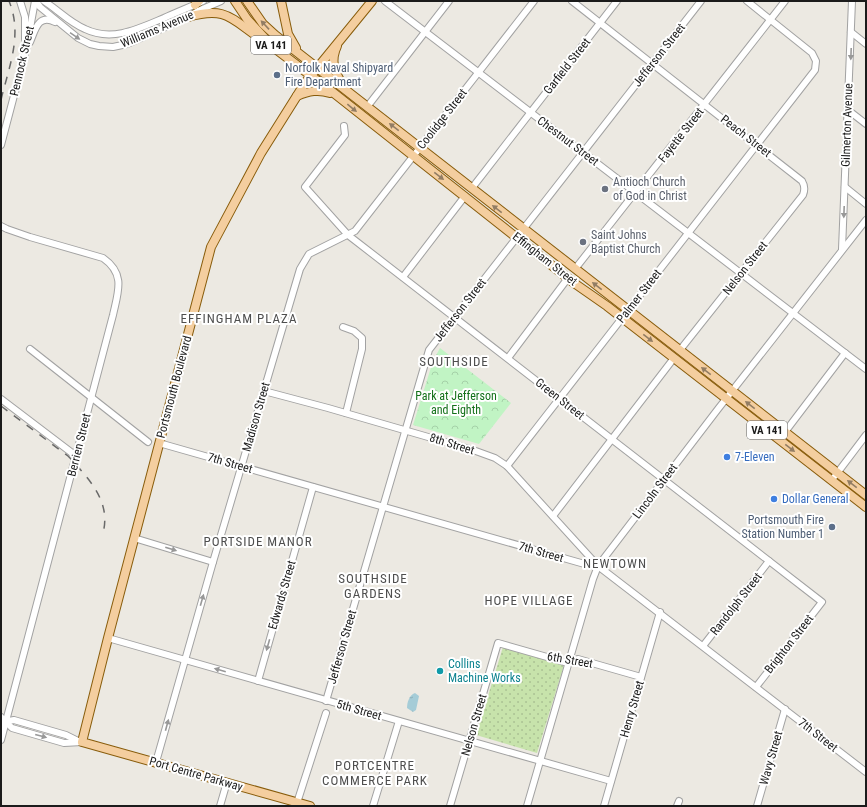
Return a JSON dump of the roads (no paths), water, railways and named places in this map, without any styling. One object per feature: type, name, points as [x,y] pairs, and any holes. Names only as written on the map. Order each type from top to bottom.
[{"type":"main road","name":"Effingham Street","points":[[247,1],[257,16],[269,29],[317,68],[866,495]]},
{"type":"main road","points":[[281,1],[290,39],[298,52],[306,59]]},
{"type":"main road","name":"Portsmouth Boulevard","points":[[82,742],[211,247],[261,153],[310,76],[372,1]]},
{"type":"main road","name":"Effingham Street","points":[[238,3],[253,27],[273,47],[335,94],[568,278],[866,507]]},
{"type":"main road","points":[[188,17],[205,13],[222,14],[232,19],[273,47]]},
{"type":"main road","points":[[341,38],[334,53],[334,67],[338,78],[346,91]]},
{"type":"main road","points":[[297,97],[313,90],[322,90],[335,94]]},
{"type":"main road","name":"Port Centre Parkway","points":[[82,742],[227,782],[297,804],[310,806]]},
{"type":"street","points":[[20,1],[25,17],[26,50]]},
{"type":"street","name":"Pennock Street","points":[[1,145],[26,50],[36,1]]},
{"type":"street","name":"Williams Avenue","points":[[36,1],[40,7],[78,38],[90,44],[113,47],[127,44],[221,1]]},
{"type":"street","name":"Williams Avenue","points":[[44,1],[86,30],[96,34],[114,35],[134,31],[203,1]]},
{"type":"street","points":[[52,1],[58,11]]},
{"type":"street","name":"Chestnut Street","points":[[385,1],[866,369]]},
{"type":"street","points":[[367,106],[449,1]]},
{"type":"street","name":"Coolidge Street","points":[[348,235],[354,231],[534,1]]},
{"type":"street","name":"Peach Street","points":[[572,1],[757,145],[804,184]]},
{"type":"street","name":"Garfield Street","points":[[472,188],[617,1]]},
{"type":"street","name":"Jefferson Street","points":[[326,701],[429,350],[700,1]]},
{"type":"street","points":[[747,1],[771,20]]},
{"type":"street","name":"Fayette Street","points":[[575,269],[785,1]]},
{"type":"street","name":"Gilmerton Avenue","points":[[842,250],[852,1]]},
{"type":"street","points":[[26,50],[34,29],[40,22],[49,20],[62,26]]},
{"type":"street","name":"Palmer Street","points":[[507,466],[815,70],[816,61],[812,53],[771,20]]},
{"type":"street","points":[[851,32],[866,44]]},
{"type":"street","points":[[848,110],[866,124]]},
{"type":"street","name":"Green Street","points":[[344,126],[345,135],[305,187],[348,235],[822,602]]},
{"type":"street","name":"Nelson Street","points":[[680,350],[803,194],[805,188],[804,184]]},
{"type":"street","points":[[845,187],[866,204]]},
{"type":"street","points":[[403,277],[465,196]]},
{"type":"street","name":"Lincoln Street","points":[[527,806],[568,662],[598,566],[732,391],[866,220]]},
{"type":"street","name":"Berrien Street","points":[[1,226],[7,230],[99,256],[110,263],[119,280],[119,290],[76,456],[3,721],[1,740]]},
{"type":"street","name":"Madison Street","points":[[156,762],[213,562],[300,269],[309,254],[348,235]]},
{"type":"street","points":[[508,358],[568,278]]},
{"type":"street","points":[[343,327],[354,331],[362,338],[362,349],[346,413]]},
{"type":"street","points":[[30,349],[148,442]]},
{"type":"street","points":[[785,432],[845,353]]},
{"type":"street","points":[[553,516],[674,358]]},
{"type":"street","name":"8th Street","points":[[264,391],[406,430],[495,458],[507,466],[598,566]]},
{"type":"street","points":[[1,399],[76,456]]},
{"type":"street","points":[[832,480],[866,436]]},
{"type":"street","name":"7th Street","points":[[159,443],[588,565],[598,566],[660,612],[866,772]]},
{"type":"street","name":"Edwards Street","points":[[258,681],[313,487]]},
{"type":"street","points":[[134,538],[213,562]]},
{"type":"street","name":"Randolph Street","points":[[704,646],[769,561]]},
{"type":"street","name":"Brighton Street","points":[[756,687],[822,602]]},
{"type":"street","name":"Henry Street","points":[[604,806],[660,612]]},
{"type":"street","name":"5th Street","points":[[108,638],[611,781]]},
{"type":"street","name":"Nelson Street","points":[[450,806],[498,643]]},
{"type":"street","name":"6th Street","points":[[498,643],[568,662],[578,659],[641,678]]},
{"type":"street","name":"Wavy Street","points":[[757,806],[784,709]]},
{"type":"street","points":[[297,804],[326,713]]},
{"type":"street","points":[[3,721],[14,720],[66,735],[82,742]]},
{"type":"street","points":[[373,806],[399,721]]},
{"type":"street","points":[[220,806],[227,782]]},
{"type":"water","points":[[415,693],[419,696],[416,710],[413,712],[407,708],[407,706],[410,697]]},
{"type":"railway","points":[[1,100],[11,63],[15,38],[15,26],[9,1]]},
{"type":"railway","points":[[1,406],[68,456],[85,475],[95,488],[102,502],[105,517],[103,533]]},
{"type":"place","name":"Norfolk Naval Shipyard Fire Department","points":[[277,75]]},
{"type":"place","name":"Antioch Church of God in Christ","points":[[605,189]]},
{"type":"place","name":"Saint Johns Baptist Church","points":[[583,242]]},
{"type":"place","name":"7-Eleven","points":[[727,457]]},
{"type":"place","name":"Dollar General","points":[[774,499]]},
{"type":"place","name":"Portsmouth Fire Station Number 1","points":[[832,527]]},
{"type":"place","name":"Collins Machine Works","points":[[440,671]]},
{"type":"district","name":"EFFINGHAM PLAZA","points":[[239,318]]},
{"type":"district","name":"SOUTHSIDE","points":[[454,361]]},
{"type":"district","name":"PORTSIDE MANOR","points":[[258,541]]},
{"type":"district","name":"NEWTOWN","points":[[615,563]]},
{"type":"district","name":"SOUTHSIDE GARDENS","points":[[373,586]]},
{"type":"district","name":"HOPE VILLAGE","points":[[529,600]]},
{"type":"district","name":"PORTCENTRE COMMERCE PARK","points":[[375,772]]},
{"type":"park label","name":"Park at Jefferson and Eighth","points":[[456,403]]}]
